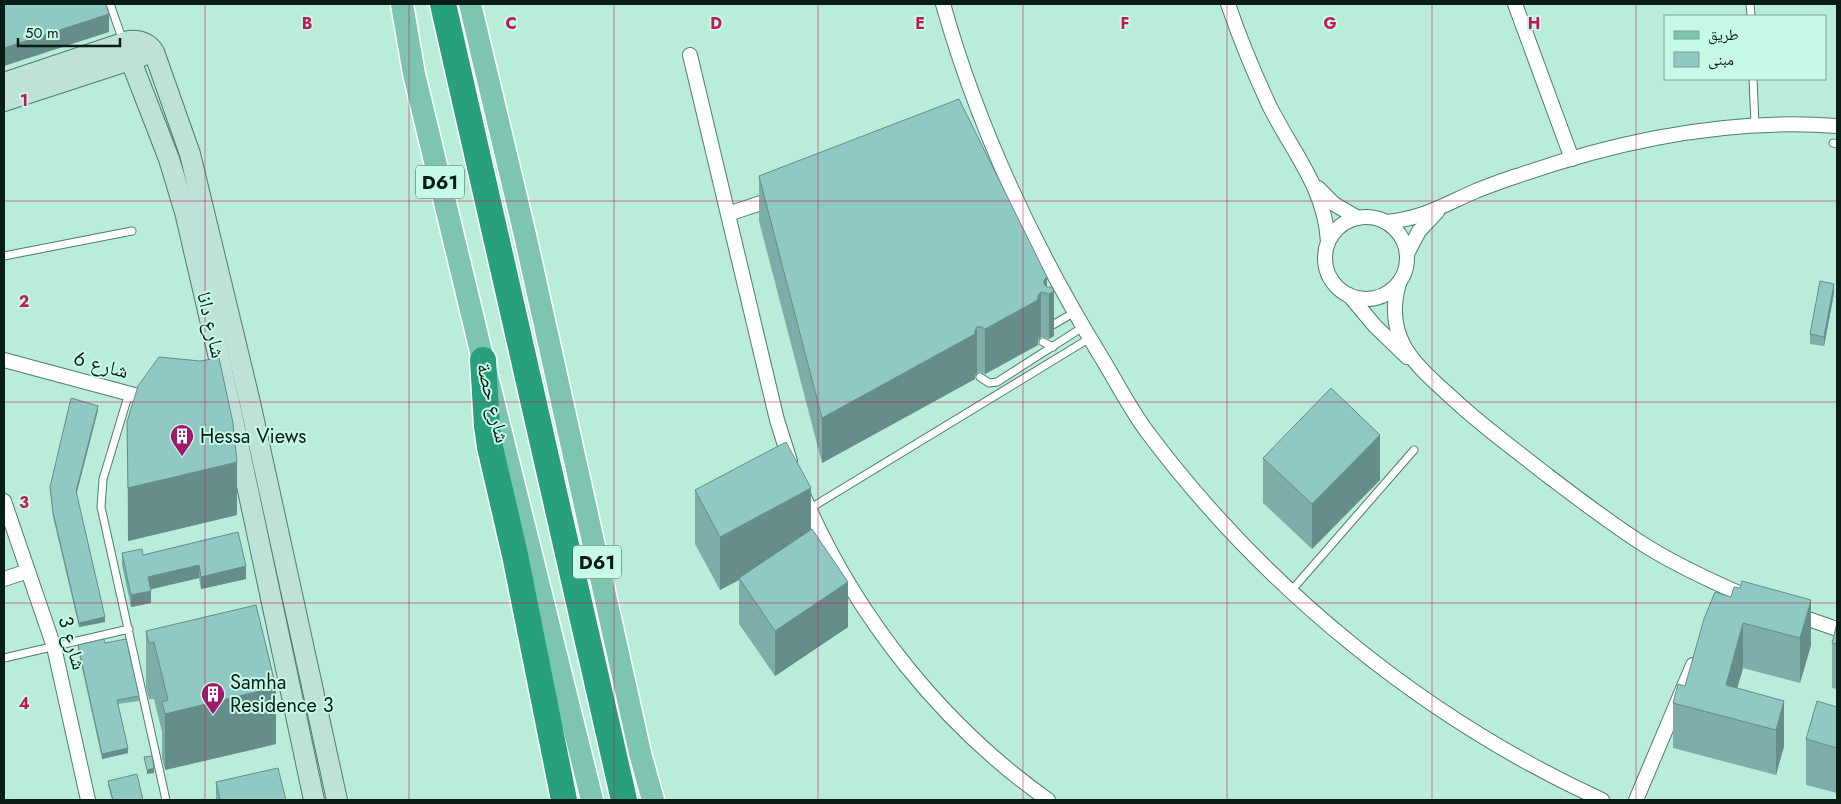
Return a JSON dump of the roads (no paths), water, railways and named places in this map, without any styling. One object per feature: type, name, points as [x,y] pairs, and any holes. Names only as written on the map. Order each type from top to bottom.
[{"type":"highway","points":[[443,4],[624,800]]},
{"type":"highway","points":[[483,360],[490,447],[515,555],[564,800]]},
{"type":"main road","name":"شارع حصة","points":[[402,4],[414,74],[592,800]]},
{"type":"main road","name":"D61","points":[[470,4],[521,217],[640,753],[653,800]]},
{"type":"street","points":[[943,4],[980,128],[1029,228],[1087,333],[1146,430],[1168,458],[1221,520],[1291,591],[1359,649],[1451,716],[1528,762],[1602,800]]},
{"type":"street","points":[[1228,4],[1270,105],[1314,184],[1323,207],[1328,242],[1325,260],[1330,277],[1341,291],[1349,296],[1384,336],[1486,428],[1578,500],[1648,547],[1757,601]]},
{"type":"street","points":[[1515,4],[1572,159]]},
{"type":"street","name":"شارع دانا","points":[[314,800],[222,402],[185,212],[169,159],[127,51],[135,40],[146,44],[154,52],[190,154],[249,398],[337,800]]},
{"type":"street","points":[[4,83],[127,51]]},
{"type":"street","points":[[4,101],[127,51]]},
{"type":"street","points":[[690,55],[777,420],[798,481],[810,509],[847,580],[886,640],[908,668],[937,702],[982,746],[1048,800]]},
{"type":"street","points":[[1328,242],[1340,226],[1348,221],[1368,217],[1386,222],[1418,218],[1511,178],[1642,140],[1686,132],[1755,125],[1837,126]]},
{"type":"street","points":[[1314,184],[1334,204],[1358,218]]},
{"type":"street","points":[[728,214],[792,192]]},
{"type":"street","points":[[1349,296],[1365,299],[1373,298],[1388,292],[1398,283],[1404,273],[1407,254],[1419,231],[1427,221],[1446,205]]},
{"type":"street","points":[[1386,222],[1400,236],[1407,254]]},
{"type":"street","points":[[1398,283],[1395,296],[1396,321],[1404,346],[1419,366]]},
{"type":"street","name":"شارع 6","points":[[4,360],[168,403]]},
{"type":"street","points":[[222,402],[249,398]]},
{"type":"street","name":"شارع 3","points":[[4,501],[54,647],[88,800]]},
{"type":"street","points":[[4,579],[28,571]]},
{"type":"street","points":[[1721,602],[1726,587]]},
{"type":"street","points":[[1782,610],[1836,626]]},
{"type":"street","points":[[1636,800],[1700,651]]},
{"type":"lane","name":"شارع دانا","points":[[110,4],[127,51]]},
{"type":"lane","points":[[1753,80],[1755,125]]},
{"type":"lane","points":[[4,256],[132,231]]},
{"type":"lane","points":[[1049,327],[1075,312]]},
{"type":"lane","points":[[980,377],[989,383],[997,382],[1053,347],[1087,333]]},
{"type":"lane","points":[[810,509],[1087,333]]},
{"type":"lane","points":[[1043,342],[1053,347]]},
{"type":"lane","points":[[128,394],[103,478],[101,507],[166,800]]},
{"type":"lane","points":[[1291,591],[1414,450]]},
{"type":"lane","points":[[4,658],[129,629]]},
{"type":"place","name":"Hessa Views","points":[[182,457]]},
{"type":"place","name":"Samha Residence 3","points":[[213,715]]}]
